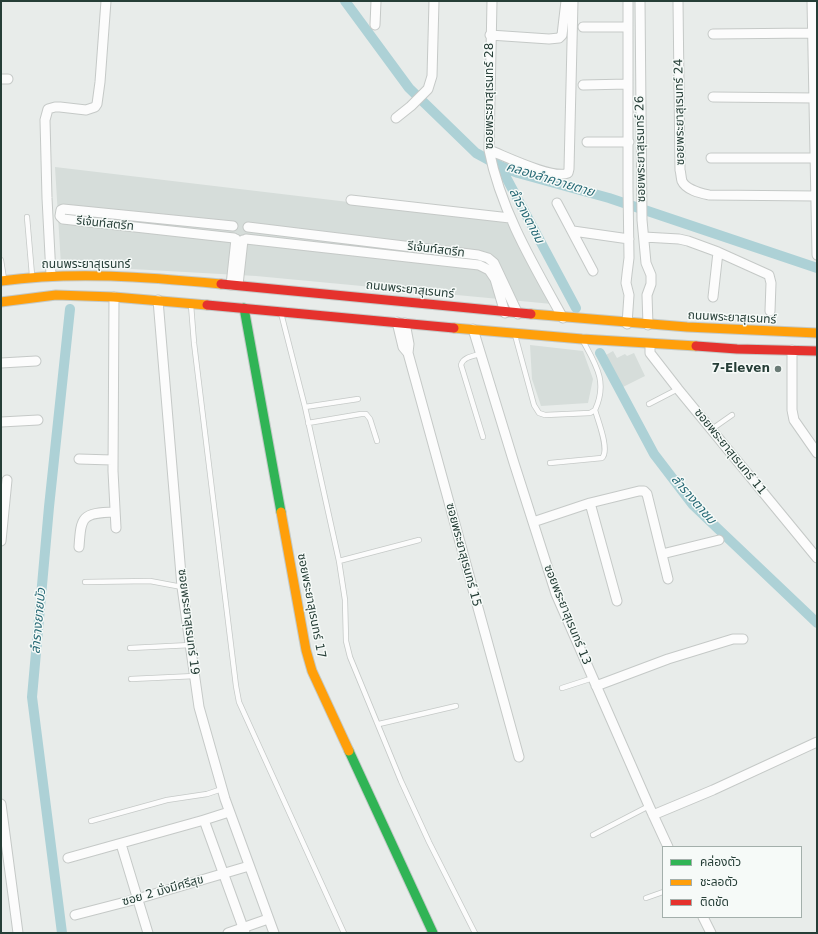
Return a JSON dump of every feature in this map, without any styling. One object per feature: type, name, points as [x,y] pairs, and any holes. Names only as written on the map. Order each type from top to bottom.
[{"type":"street","points":[[51,275],[47,198],[46,113],[48,109],[55,107],[86,110],[95,108],[97,104],[100,82],[106,1]]},
{"type":"street","points":[[375,25],[376,1]]},
{"type":"street","points":[[396,118],[428,89],[432,76],[434,1]]},
{"type":"street","name":"ซอยพระยาสุเรนทร์ 28","points":[[492,1],[490,35],[490,152],[494,173],[510,218],[533,265],[563,318]]},
{"type":"street","points":[[490,35],[549,39],[559,38],[562,34],[566,1]]},
{"type":"street","points":[[490,152],[524,165],[557,175],[563,176],[568,174],[574,1]]},
{"type":"street","name":"ซอยพระยาสุเรนทร์ 26","points":[[627,324],[629,295],[626,283],[629,258],[628,1]]},
{"type":"street","name":"ซอยพระยาสุเรนทร์ 26","points":[[640,1],[642,220],[646,263],[651,275],[651,284],[647,295],[648,325]]},
{"type":"street","name":"ซอยพระยาสุเรนทร์ 24","points":[[678,1],[680,170],[682,181],[689,188],[709,195],[816,196]]},
{"type":"street","points":[[812,1],[817,255]]},
{"type":"street","points":[[583,27],[628,27]]},
{"type":"street","points":[[713,34],[813,32]]},
{"type":"street","points":[[583,85],[628,84]]},
{"type":"street","points":[[713,97],[815,98]]},
{"type":"street","points":[[628,102],[641,100]]},
{"type":"street","points":[[587,142],[629,142]]},
{"type":"street","points":[[711,158],[815,158]]},
{"type":"street","points":[[351,200],[510,218]]},
{"type":"street","points":[[557,203],[593,271]]},
{"type":"street","name":"รีเจ้นท์สตรีท","points":[[505,313],[495,279],[489,270],[479,265],[63,219],[60,214],[61,210],[63,209],[234,226],[241,223],[248,227],[478,255],[488,258],[494,262],[518,314]]},
{"type":"street","points":[[234,226],[232,234],[240,239]]},
{"type":"street","points":[[234,285],[240,239],[249,232],[248,227]]},
{"type":"street","points":[[573,231],[629,239]]},
{"type":"street","points":[[644,237],[679,239],[718,252],[768,275],[771,283],[770,311]]},
{"type":"street","points":[[714,298],[718,252]]},
{"type":"street","name":"ถนนพระยาสุเรนทร์","points":[[3,281],[51,275],[123,276],[234,285],[367,308],[401,323],[650,344],[737,349],[817,351]]},
{"type":"street","name":"ถนนพระยาสุเรนทร์","points":[[1,302],[56,295],[114,297],[281,312],[367,308],[505,313],[627,324],[767,332],[817,333]]},
{"type":"street","points":[[629,295],[647,295]]},
{"type":"street","points":[[114,297],[112,460],[116,528]]},
{"type":"street","name":"ซอยพระยาสุเรนทร์ 19","points":[[158,300],[182,587],[199,707],[229,812],[274,933]]},
{"type":"street","name":"ซอยพระยาสุเรนทร์ 17","points":[[244,308],[305,642],[312,672],[434,933]]},
{"type":"street","name":"ซอยพระยาสุเรนทร์ 15","points":[[401,323],[409,344],[408,353],[519,757]]},
{"type":"street","name":"ซอยพระยาสุเรนทร์ 13","points":[[473,329],[556,594],[668,846]]},
{"type":"street","name":"ซอยพระยาสุเรนทร์ 11","points":[[650,344],[650,352],[678,389],[817,558]]},
{"type":"street","points":[[792,350],[792,410],[794,420],[817,453]]},
{"type":"street","points":[[1,363],[36,361]]},
{"type":"street","points":[[1,422],[38,420]]},
{"type":"street","points":[[79,459],[112,460]]},
{"type":"street","points":[[1,541],[8,480]]},
{"type":"street","points":[[533,522],[590,503],[639,490],[644,491],[647,494],[668,579]]},
{"type":"street","points":[[590,503],[617,601]]},
{"type":"street","points":[[79,548],[80,526],[84,520],[90,515],[115,512]]},
{"type":"street","points":[[662,554],[719,540]]},
{"type":"street","points":[[595,682],[732,638],[743,639]]},
{"type":"street","points":[[653,815],[720,787],[817,742]]},
{"type":"street","points":[[1,804],[18,933]]},
{"type":"street","points":[[68,858],[229,812]]},
{"type":"street","points":[[204,820],[244,931]]},
{"type":"street","points":[[121,844],[148,933]]},
{"type":"street","name":"ซอย 2 มั่งมีศรีสุข","points":[[76,914],[137,899],[249,866]]},
{"type":"street","points":[[704,918],[711,933]]},
{"type":"street","points":[[228,933],[244,931],[268,919]]},
{"type":"lane","points":[[27,217],[32,277]]},
{"type":"lane","points":[[1,260],[3,281]]},
{"type":"lane","points":[[191,304],[194,343],[239,702],[344,933]]},
{"type":"lane","points":[[281,312],[305,407],[339,561],[345,600],[346,641],[350,657],[379,724],[401,781],[429,842],[475,933]]},
{"type":"lane","points":[[514,333],[534,405],[539,413],[545,416],[590,413],[595,410],[598,404],[601,380],[600,373],[582,339]]},
{"type":"lane","points":[[481,354],[465,358],[460,365],[483,437]]},
{"type":"lane","points":[[649,404],[678,389]]},
{"type":"lane","points":[[305,407],[358,399]]},
{"type":"lane","points":[[550,463],[602,458],[605,449],[595,410]]},
{"type":"lane","points":[[308,424],[366,414],[370,418],[377,441]]},
{"type":"lane","points":[[712,429],[732,415]]},
{"type":"lane","points":[[339,561],[419,540]]},
{"type":"lane","points":[[84,582],[150,580],[182,587]]},
{"type":"lane","points":[[130,648],[191,645]]},
{"type":"lane","points":[[131,679],[195,676]]},
{"type":"lane","points":[[562,688],[595,682]]},
{"type":"lane","points":[[379,724],[456,706]]},
{"type":"lane","points":[[91,821],[167,800],[207,794],[222,789]]},
{"type":"lane","points":[[593,835],[649,806]]},
{"type":"lane","points":[[646,898],[662,892]]},
{"type":"shaded area","points":[[55,167],[508,221],[552,304],[256,276],[61,265]]},
{"type":"shaded area","points":[[530,345],[583,351],[593,379],[588,403],[541,406],[532,379]]},
{"type":"shaded area","points":[[613,351],[617,358],[625,354],[627,356],[634,353],[645,376],[623,387],[606,355]]},
{"type":"waterway","name":"คลองลำควายตาย","points":[[345,1],[409,88],[476,153],[500,166],[518,173],[609,198],[817,268]]},
{"type":"waterway","name":"ลำรางตาชม","points":[[500,166],[576,308]]},
{"type":"waterway","name":"ลำรางยายบัว","points":[[62,933],[32,697],[49,507],[70,309]]},
{"type":"waterway","name":"ลำรางตาชม","points":[[600,353],[654,454],[693,505],[817,623]]},
{"type":"traffic: fast","points":[[244,308],[281,512]]},
{"type":"traffic: fast","points":[[349,751],[433,933]]},
{"type":"traffic: slow","points":[[1,281],[56,276],[111,276],[221,284]]},
{"type":"traffic: slow","points":[[1,302],[56,295],[114,297],[207,305]]},
{"type":"traffic: slow","points":[[531,314],[687,327],[817,333]]},
{"type":"traffic: slow","points":[[454,328],[582,339],[696,346]]},
{"type":"traffic: slow","points":[[281,512],[306,650],[312,671],[349,751]]},
{"type":"traffic: jam","points":[[221,284],[531,314]]},
{"type":"traffic: jam","points":[[207,305],[454,328]]},
{"type":"traffic: jam","points":[[696,346],[737,349],[817,351]]},
{"type":"place","name":"7-Eleven","points":[[778,369]]}]
